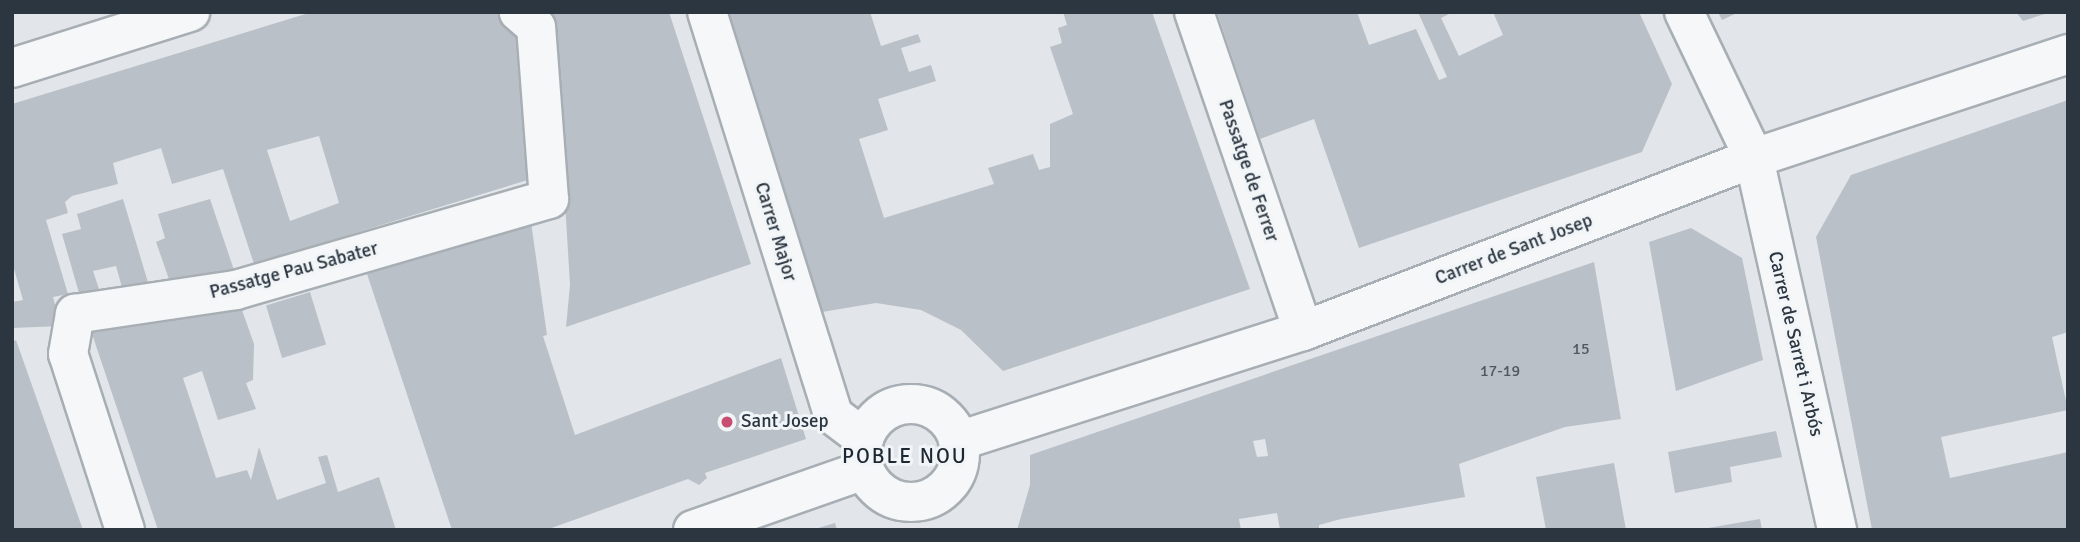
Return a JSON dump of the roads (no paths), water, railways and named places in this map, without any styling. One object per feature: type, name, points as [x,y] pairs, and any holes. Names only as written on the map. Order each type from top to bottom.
[{"type":"street","points":[[12,68],[190,12]]},
{"type":"street","name":"Passatge Pau Sabater","points":[[125,530],[68,354],[75,314],[236,290],[549,200],[536,27],[519,12]]},
{"type":"street","name":"Carrer Major","points":[[707,12],[833,415],[874,483]]},
{"type":"street","name":"Passatge de Ferrer","points":[[1194,12],[1303,331]]},
{"type":"street","name":"Carrer de Sarret i Arbós","points":[[1684,12],[1754,158],[1836,530]]},
{"type":"street","name":"Carrer de Sant Josep","points":[[958,441],[1303,331],[1754,158],[2068,54]]},
{"type":"street","points":[[693,530],[874,483],[916,502],[933,497],[955,474],[958,441],[942,414],[912,403],[882,412],[874,483]]},
{"type":"place","name":"Sant Josep","points":[[727,422]]},
{"type":"district","name":"POBLE NOU","points":[[905,456]]}]
